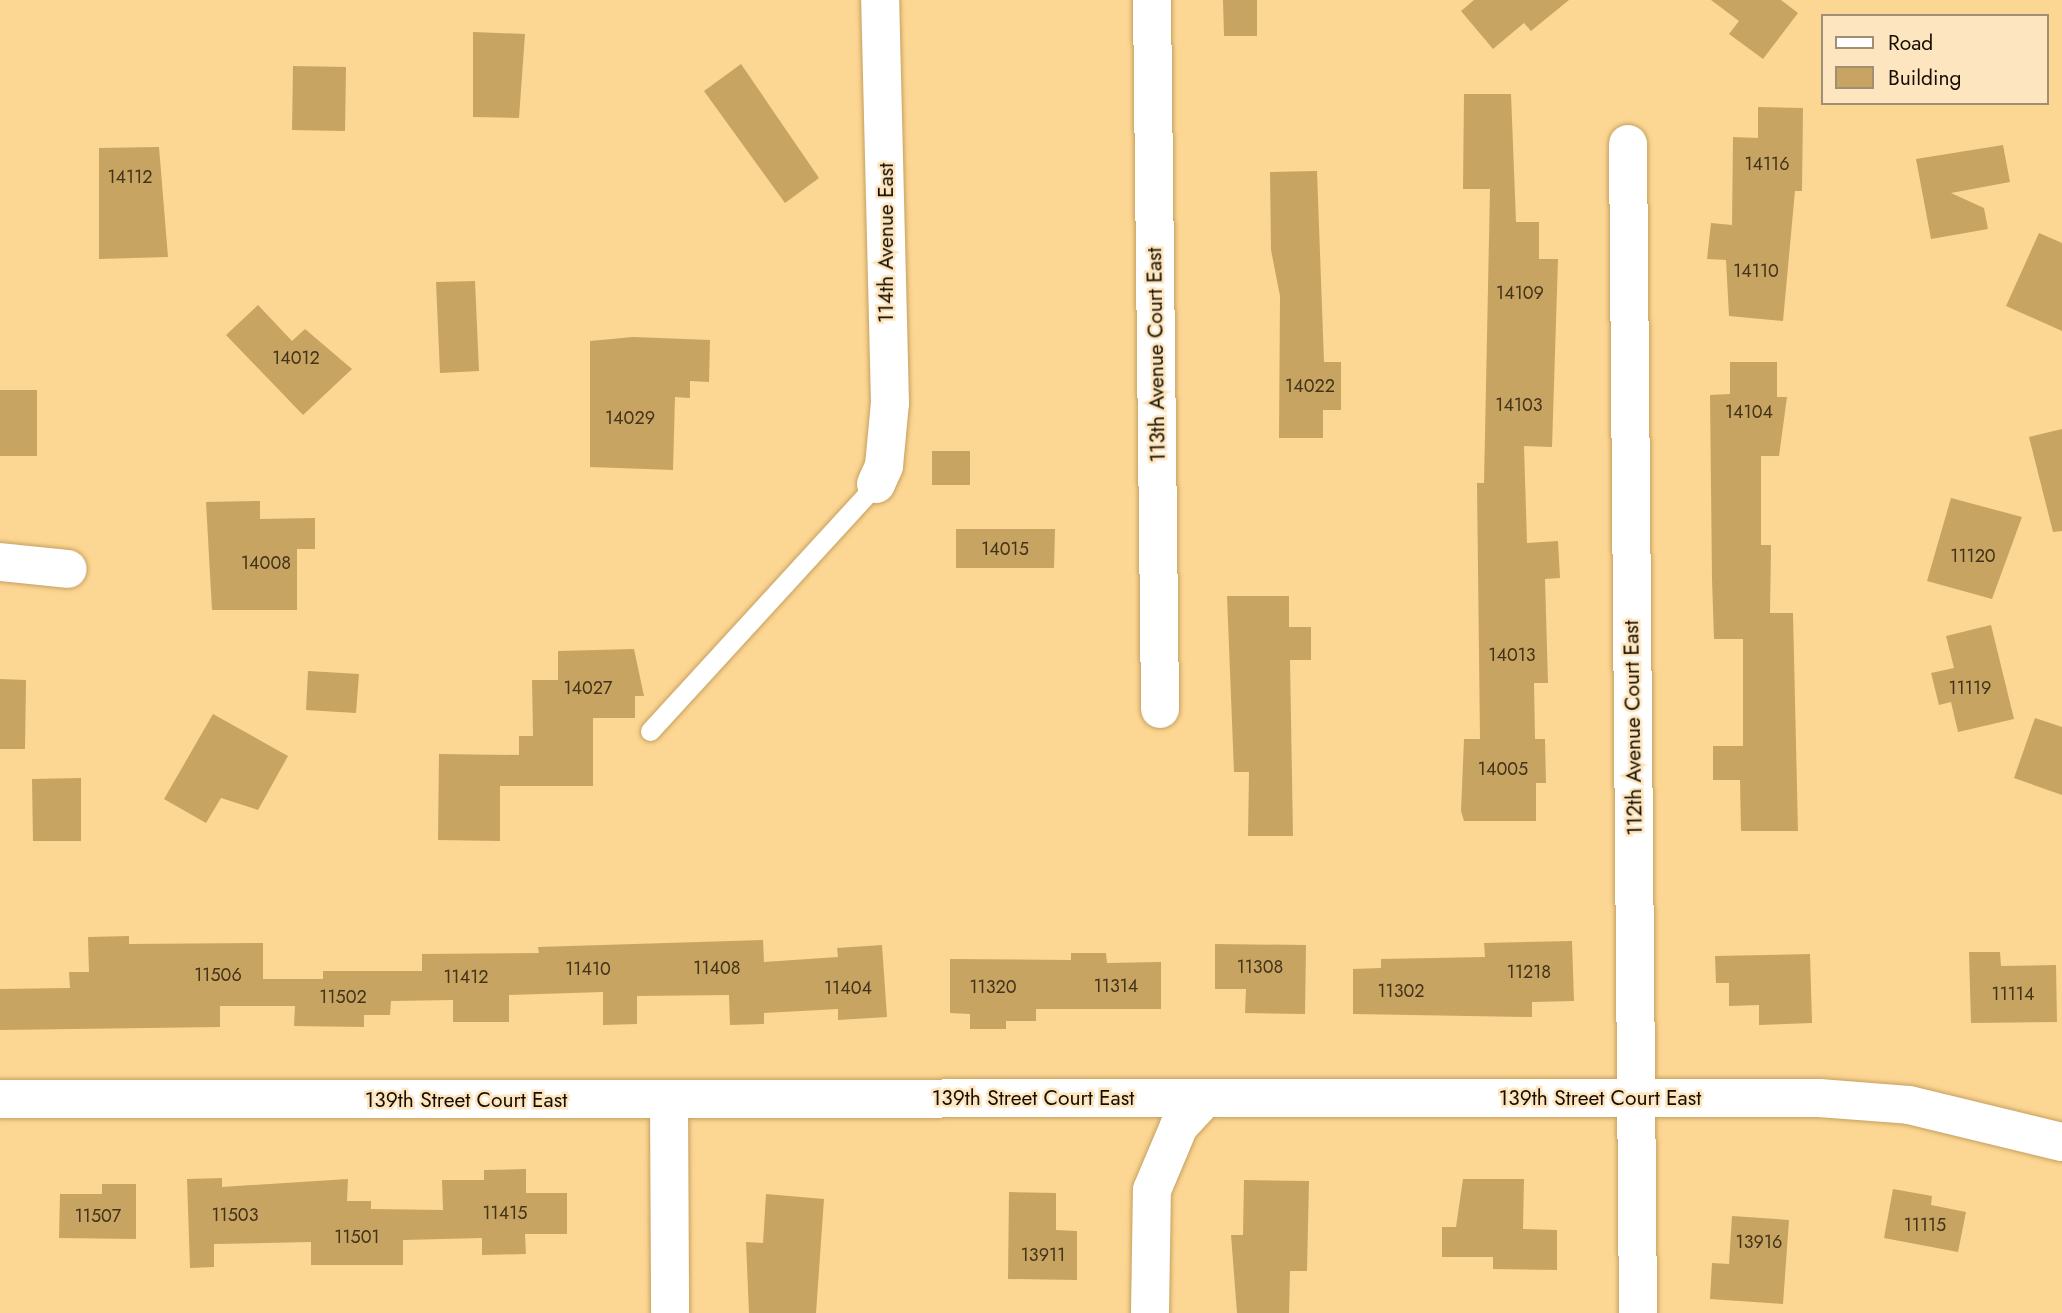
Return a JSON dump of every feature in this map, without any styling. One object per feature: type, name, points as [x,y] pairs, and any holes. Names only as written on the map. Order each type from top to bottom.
[{"type":"street","name":"114th Avenue East","points":[[876,484],[884,466],[890,403],[880,0]]},
{"type":"street","name":"113th Avenue Court East","points":[[1152,0],[1160,709]]},
{"type":"street","name":"112th Avenue Court East","points":[[1628,144],[1639,1313]]},
{"type":"street","points":[[0,562],[68,569]]},
{"type":"street","name":"139th Street Court East","points":[[0,1099],[1819,1098],[1909,1105],[2062,1142]]},
{"type":"street","points":[[669,1100],[670,1313]]},
{"type":"street","points":[[1150,1313],[1152,1190],[1179,1126],[1203,1100]]},
{"type":"lane","points":[[650,731],[876,484]]},
{"type":"building","points":[[1223,0],[1257,0],[1257,36],[1224,36]]},
{"type":"building","points":[[1474,0],[1569,0],[1531,31],[1524,23],[1493,49],[1461,11]]},
{"type":"building","points":[[1711,0],[1781,0],[1798,13],[1763,59],[1729,34],[1739,21]]},
{"type":"building","points":[[473,32],[525,34],[519,118],[473,117]]},
{"type":"building","points":[[741,64],[819,178],[785,203],[704,91]]},
{"type":"building","points":[[293,66],[346,67],[345,131],[292,130]]},
{"type":"building","points":[[1464,94],[1511,94],[1516,222],[1539,222],[1539,259],[1558,259],[1552,447],[1524,446],[1527,543],[1558,541],[1560,578],[1545,579],[1548,683],[1534,683],[1535,739],[1545,739],[1546,783],[1536,783],[1536,821],[1464,821],[1461,811],[1464,739],[1480,739],[1477,483],[1484,483],[1490,189],[1463,189]]},
{"type":"building","points":[[1758,107],[1803,108],[1802,191],[1795,191],[1783,321],[1729,316],[1726,260],[1707,259],[1711,223],[1732,225],[1733,137],[1758,138]]},
{"type":"building","points":[[2003,145],[2010,182],[1951,193],[1984,208],[1988,229],[1931,239],[1916,159]]},
{"type":"building","points":[[159,147],[168,257],[99,259],[99,148]]},
{"type":"building","points":[[1317,171],[1324,362],[1341,362],[1341,410],[1323,410],[1323,438],[1279,438],[1280,296],[1271,250],[1270,172]]},
{"type":"building","points":[[2039,233],[2062,243],[2062,331],[2006,306]]},
{"type":"building","points":[[475,281],[479,371],[440,373],[436,282]]},
{"type":"building","points":[[258,305],[292,341],[305,329],[352,369],[303,415],[226,335]]},
{"type":"building","points":[[633,337],[710,340],[709,382],[690,381],[690,398],[675,397],[673,470],[590,467],[590,341]]},
{"type":"building","points":[[1730,362],[1777,362],[1777,397],[1787,397],[1779,456],[1761,456],[1761,545],[1771,545],[1770,613],[1793,613],[1798,831],[1741,831],[1740,780],[1713,780],[1713,746],[1743,746],[1743,639],[1714,639],[1710,395],[1730,394]]},
{"type":"building","points":[[0,390],[37,390],[37,456],[0,456]]},
{"type":"building","points":[[2062,429],[2062,531],[2053,532],[2029,437]]},
{"type":"building","points":[[932,451],[970,451],[970,485],[932,485]]},
{"type":"building","points":[[1951,498],[2022,517],[1992,599],[1927,581]]},
{"type":"building","points":[[260,501],[260,519],[315,518],[315,549],[297,549],[297,610],[212,610],[206,502]]},
{"type":"building","points":[[956,529],[1055,529],[1054,568],[956,568]]},
{"type":"building","points":[[1227,596],[1289,596],[1289,627],[1311,627],[1311,660],[1290,660],[1293,836],[1248,836],[1249,772],[1234,772]]},
{"type":"building","points":[[1991,625],[2014,719],[1958,732],[1951,702],[1939,705],[1931,673],[1954,668],[1946,636]]},
{"type":"building","points":[[634,649],[644,696],[635,696],[635,718],[593,718],[593,786],[500,786],[500,841],[438,840],[439,754],[519,755],[519,736],[533,736],[532,680],[558,680],[558,651]]},
{"type":"building","points":[[308,671],[359,674],[356,713],[306,710]]},
{"type":"building","points":[[0,679],[26,680],[25,749],[0,749]]},
{"type":"building","points":[[213,714],[288,756],[258,810],[221,798],[206,823],[164,799]]},
{"type":"building","points":[[2035,718],[2062,727],[2062,795],[2014,778]]},
{"type":"building","points":[[81,778],[81,841],[33,841],[32,779]]},
{"type":"building","points":[[129,936],[129,944],[263,943],[263,979],[323,979],[323,971],[422,971],[422,954],[539,953],[538,947],[763,940],[764,962],[838,957],[837,948],[882,945],[887,1017],[838,1020],[838,1009],[764,1013],[764,1024],[730,1025],[729,995],[637,996],[637,1024],[603,1025],[603,992],[509,995],[509,1022],[453,1022],[453,1000],[391,1001],[390,1015],[364,1015],[364,1027],[294,1026],[295,1006],[220,1006],[220,1027],[0,1030],[0,989],[70,988],[69,972],[89,972],[88,937]]},
{"type":"building","points":[[1572,941],[1574,1001],[1532,1002],[1532,1017],[1353,1014],[1353,969],[1381,968],[1381,959],[1485,957],[1484,943]]},
{"type":"building","points":[[1215,944],[1306,945],[1305,1014],[1245,1013],[1246,989],[1215,989]]},
{"type":"building","points":[[1969,952],[2000,952],[2001,966],[2056,965],[2057,1022],[1971,1023]]},
{"type":"building","points":[[1071,953],[1106,953],[1107,963],[1161,962],[1161,1009],[1036,1009],[1036,1021],[1006,1021],[1006,1029],[970,1029],[970,1014],[950,1013],[950,959],[1071,960]]},
{"type":"building","points":[[1810,954],[1812,1023],[1759,1025],[1759,1005],[1729,1006],[1729,983],[1716,983],[1715,956]]},
{"type":"building","points":[[526,1169],[526,1193],[567,1193],[567,1234],[525,1234],[526,1254],[482,1255],[482,1238],[403,1240],[403,1265],[311,1265],[311,1242],[214,1244],[214,1267],[190,1268],[187,1179],[222,1178],[222,1187],[348,1179],[347,1201],[371,1201],[371,1209],[443,1210],[442,1180],[484,1180],[484,1170]]},
{"type":"building","points":[[1463,1179],[1524,1179],[1523,1229],[1557,1230],[1557,1270],[1493,1269],[1493,1257],[1442,1257],[1442,1227],[1456,1227]]},
{"type":"building","points":[[1244,1180],[1309,1181],[1307,1271],[1290,1271],[1289,1313],[1237,1313],[1231,1235],[1243,1235]]},
{"type":"building","points":[[102,1184],[136,1184],[136,1239],[59,1238],[60,1194],[102,1194]]},
{"type":"building","points":[[1893,1189],[1932,1196],[1931,1205],[1966,1212],[1958,1252],[1884,1238]]},
{"type":"building","points":[[1009,1192],[1056,1193],[1056,1230],[1077,1231],[1077,1280],[1008,1279]]},
{"type":"building","points":[[766,1194],[824,1199],[816,1313],[749,1313],[746,1242],[763,1243]]},
{"type":"building","points":[[1732,1216],[1789,1220],[1783,1304],[1710,1299],[1712,1263],[1729,1264]]}]
